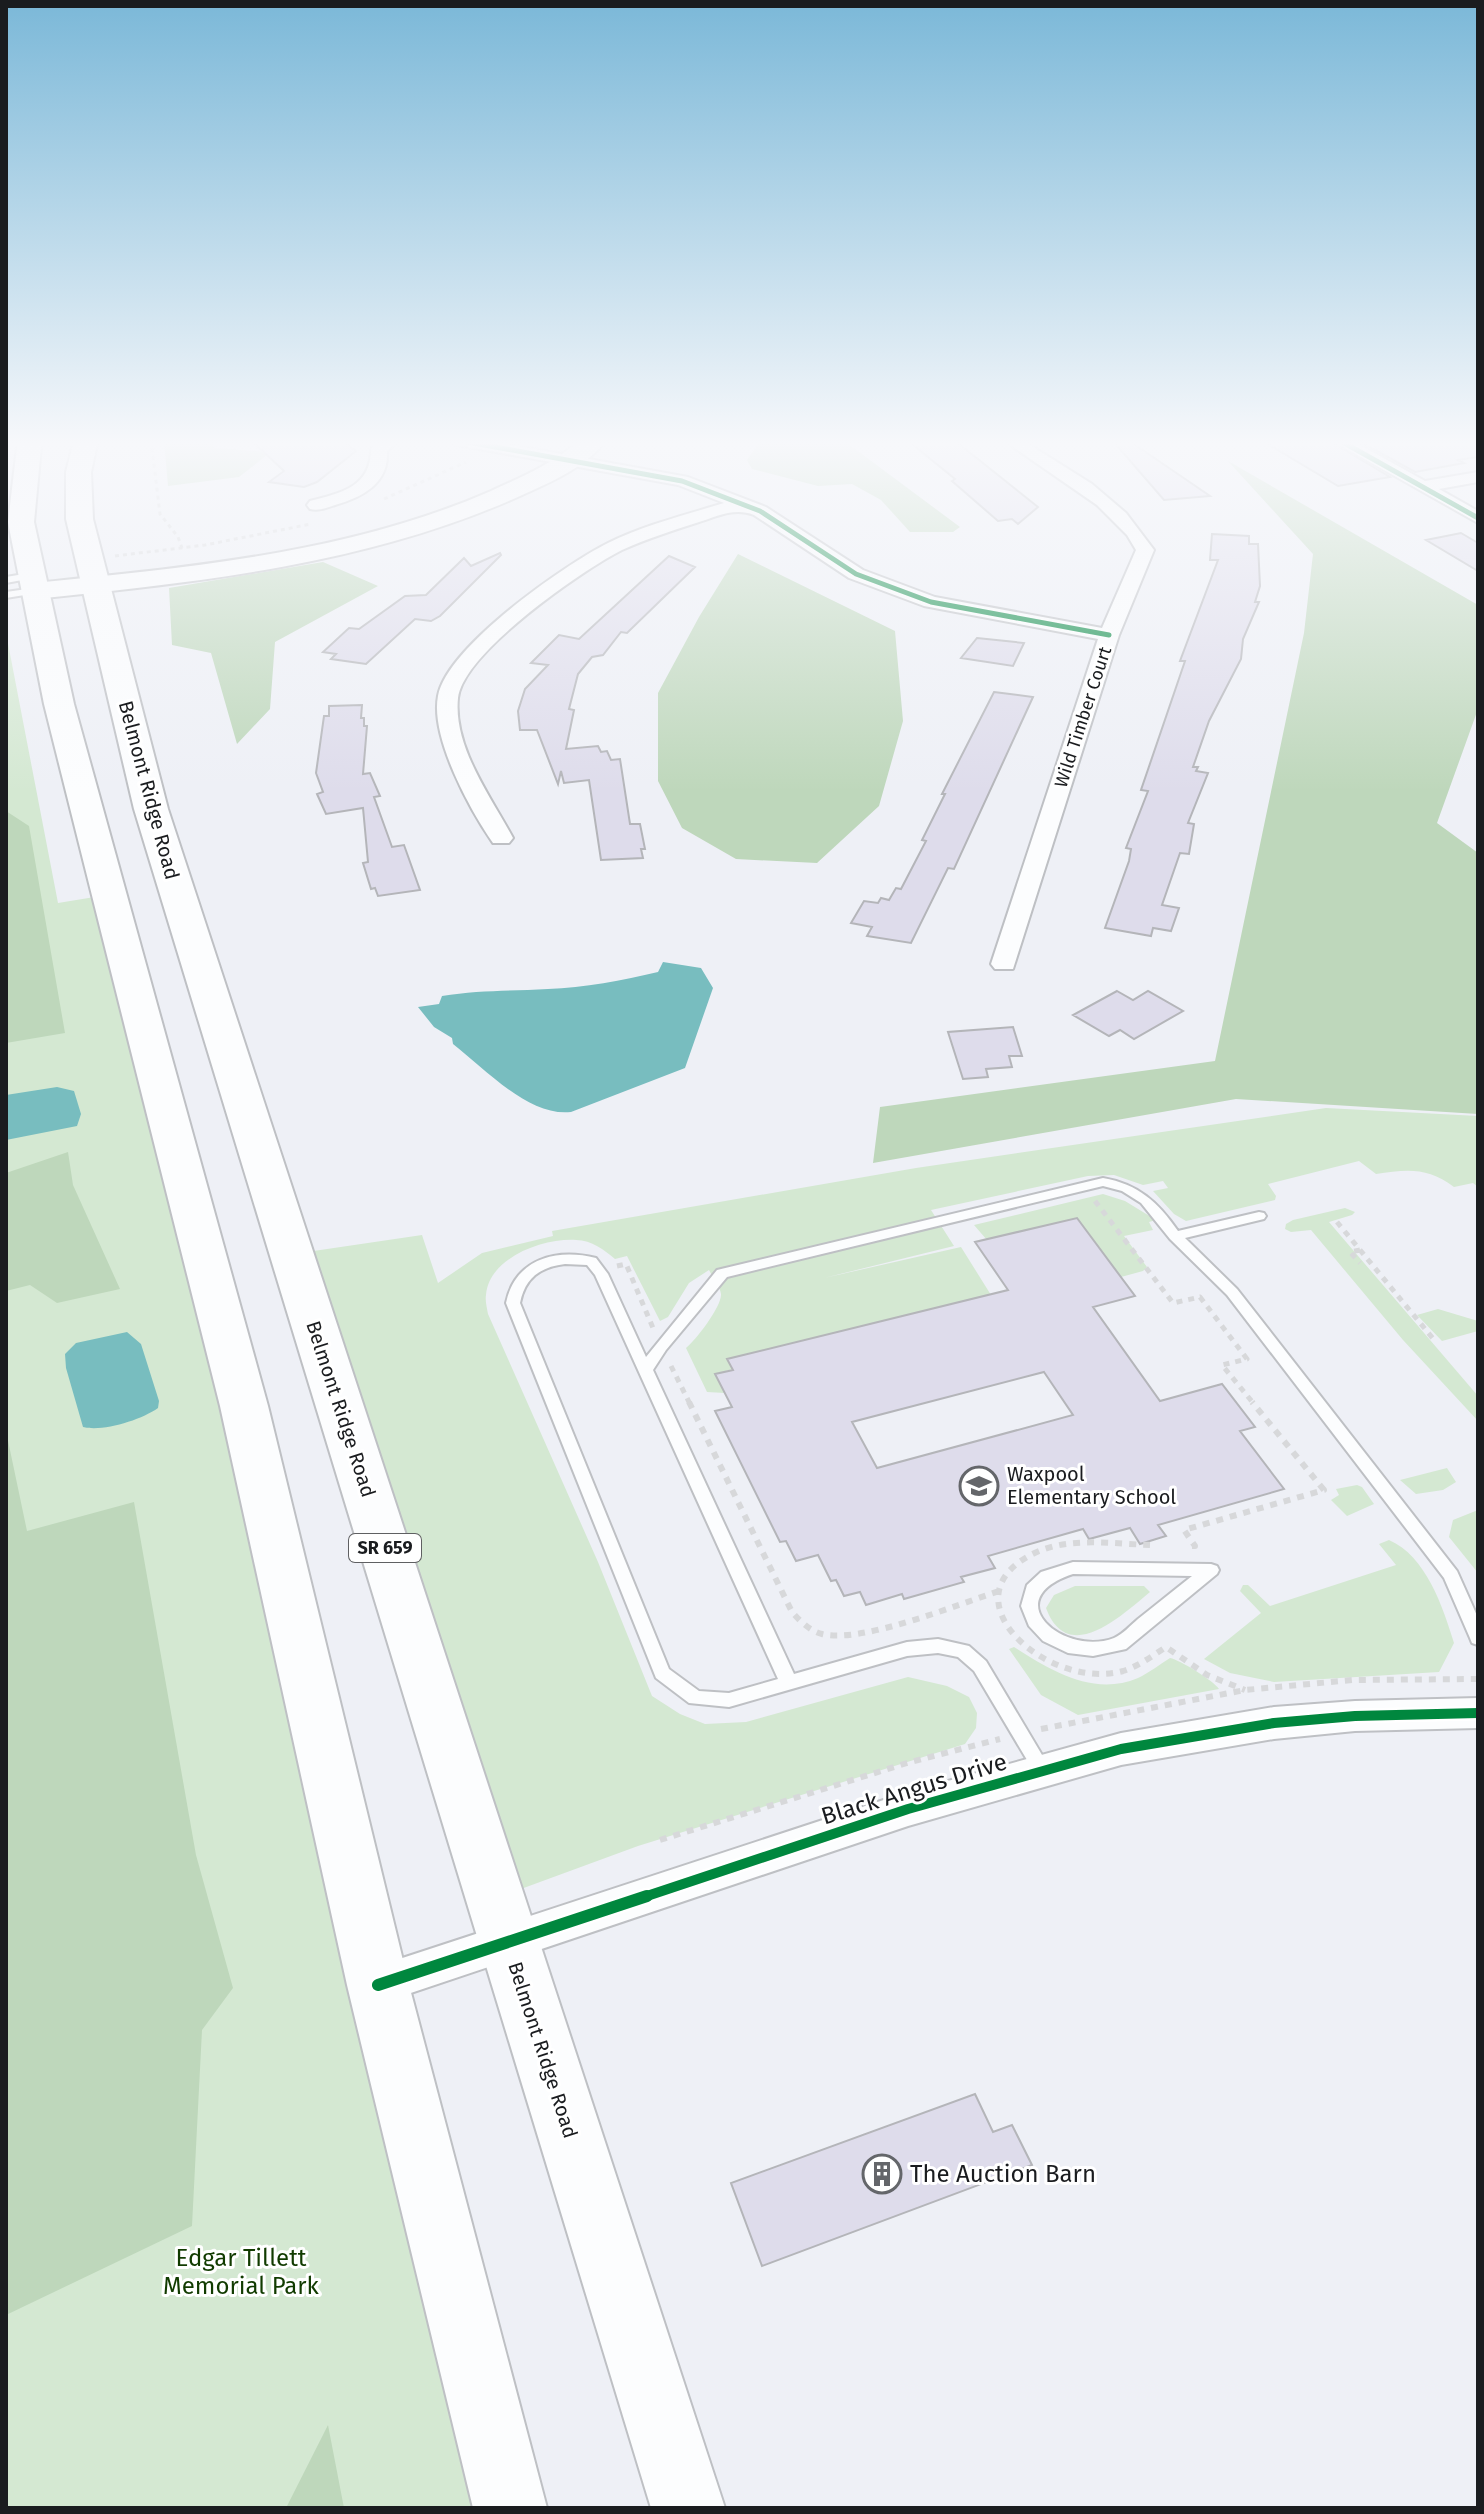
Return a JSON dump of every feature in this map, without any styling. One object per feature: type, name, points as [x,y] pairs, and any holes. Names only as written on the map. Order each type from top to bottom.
[{"type":"main road","points":[[20,557],[19,586],[59,704],[244,1406],[378,1985],[510,2508]]},
{"type":"main road","name":"Belmont Ridge Road","points":[[88,557],[151,809],[688,2508]]},
{"type":"street","points":[[19,586],[186,557]]},
{"type":"street","points":[[94,575],[234,567],[284,557]]},
{"type":"street","points":[[501,838],[459,754],[448,716],[448,693],[456,672],[479,648],[594,557]]},
{"type":"street","points":[[831,557],[856,574],[931,602],[1109,635]]},
{"type":"street","name":"Wild Timber Court","points":[[1004,964],[1109,635],[1142,557]]},
{"type":"street","name":"Black Angus Drive","points":[[378,1985],[908,1809],[1042,1770],[1161,1741],[1274,1723],[1355,1716],[1478,1713]]},
{"type":"lane","points":[[645,1370],[722,1273],[1083,1185],[1103,1182],[1121,1184],[1137,1191],[1175,1236],[1232,1292],[1451,1575],[1478,1638]]},
{"type":"lane","points":[[1175,1236],[1259,1216]]},
{"type":"lane","points":[[789,1683],[598,1270],[591,1261],[569,1256],[526,1272],[514,1287],[513,1303],[662,1673],[695,1698],[729,1700],[789,1683],[907,1649],[938,1646],[963,1651],[980,1666],[1042,1770]]},
{"type":"lane","points":[[1073,1568],[1211,1570],[1120,1644],[1103,1650],[1081,1650],[1057,1643],[1041,1630],[1032,1614],[1029,1598],[1036,1583],[1052,1571],[1073,1568]]},
{"type":"path","points":[[1083,1185],[1173,1303],[1200,1297],[1247,1359],[1222,1365],[1324,1490],[1184,1530],[1195,1546],[1180,1546]]},
{"type":"path","points":[[1337,1222],[1435,1341]]},
{"type":"path","points":[[1360,1250],[1350,1252],[1360,1263]]},
{"type":"path","points":[[598,1270],[626,1264],[661,1346],[792,1612],[802,1624],[826,1635],[857,1633],[999,1591]]},
{"type":"path","points":[[1166,1545],[1077,1544],[1053,1548],[1019,1562],[1008,1574],[999,1591],[997,1611],[1025,1651],[1069,1673],[1095,1676],[1120,1672],[1166,1647],[1207,1675],[1245,1690]]},
{"type":"green space","points":[[736,557],[745,557],[895,631],[903,721],[879,806],[817,863],[736,859],[682,828],[658,781],[658,693]]},
{"type":"green space","points":[[1313,557],[1395,557],[1478,605],[1478,709],[1437,823],[1478,853],[1478,1114],[1236,1099],[873,1163],[880,1107],[1215,1061],[1304,633]]},
{"type":"green space","points":[[323,562],[378,586],[275,642],[270,709],[237,744],[211,653],[172,645],[169,588]]},
{"type":"green space","name":"Edgar Tillett Memorial Park","points":[[6,633],[58,903],[119,893],[547,2508],[6,2508]]},
{"type":"green space","points":[[6,811],[29,826],[65,1033],[6,1043]]},
{"type":"green space","points":[[1326,1108],[1478,1116],[1478,1187],[1473,1183],[1454,1187],[1435,1176],[1417,1171],[1376,1174],[1359,1161],[1268,1184],[1276,1196],[1275,1200],[1186,1221],[1174,1214],[1153,1191],[1168,1188],[1163,1181],[1143,1185],[1114,1175],[1088,1176],[931,1210],[954,1246],[824,1278],[961,1247],[991,1295],[715,1374],[725,1393],[707,1392],[686,1348],[708,1322],[720,1299],[719,1288],[709,1270],[689,1283],[668,1317],[660,1321],[627,1256],[615,1259],[587,1242],[563,1240],[520,1252],[507,1260],[489,1282],[486,1295],[488,1314],[598,1562],[652,1696],[680,1714],[705,1724],[746,1722],[908,1677],[947,1686],[969,1697],[977,1713],[976,1728],[965,1744],[638,1846],[499,1897],[300,1253],[422,1235],[438,1283],[482,1253],[553,1236],[552,1231],[916,1168]]},
{"type":"green space","points":[[68,1152],[73,1185],[120,1289],[57,1303],[30,1285],[6,1291],[6,1173]]},
{"type":"green space","points":[[1103,1194],[1125,1201],[1156,1220],[1149,1222],[1153,1230],[1124,1236],[1147,1267],[1143,1271],[1121,1277],[1077,1218],[987,1240],[974,1225]]},
{"type":"green space","points":[[1345,1208],[1355,1212],[1329,1222],[1478,1396],[1478,1421],[1403,1340],[1311,1230],[1291,1232],[1285,1229],[1286,1224],[1293,1220]]},
{"type":"green space","points":[[1438,1309],[1478,1321],[1478,1331],[1442,1341],[1417,1315]]},
{"type":"green space","points":[[6,1431],[27,1531],[134,1502],[196,1855],[233,1988],[202,2030],[192,2226],[6,2315]]},
{"type":"green space","points":[[1447,1468],[1456,1482],[1443,1490],[1416,1494],[1400,1480]]},
{"type":"green space","points":[[1357,1485],[1374,1504],[1347,1516],[1331,1500],[1339,1495],[1336,1489]]},
{"type":"green space","points":[[1478,1510],[1478,1573],[1449,1537],[1453,1520]]},
{"type":"green space","points":[[1389,1540],[1402,1548],[1423,1570],[1444,1614],[1454,1643],[1439,1672],[1274,1682],[1230,1673],[1204,1659],[1261,1613],[1240,1591],[1243,1585],[1248,1585],[1270,1606],[1396,1565],[1379,1544]]},
{"type":"green space","points":[[1075,1586],[1144,1586],[1150,1592],[1096,1631],[1068,1634],[1056,1625],[1046,1608],[1054,1595]]},
{"type":"green space","points":[[1014,1647],[1057,1672],[1088,1683],[1121,1683],[1138,1678],[1170,1658],[1196,1671],[1219,1689],[1078,1715],[1041,1695],[1009,1649]]},
{"type":"green space","points":[[328,2425],[344,2508],[286,2508]]},
{"type":"water","points":[[663,962],[701,968],[713,988],[685,1068],[571,1112],[539,1107],[508,1089],[453,1044],[452,1038],[434,1027],[418,1007],[439,1004],[442,996],[455,994],[562,988],[617,981],[658,972]]},
{"type":"water","points":[[57,1087],[74,1091],[81,1114],[77,1126],[6,1140],[6,1095]]},
{"type":"water","points":[[127,1332],[141,1344],[159,1401],[158,1408],[122,1424],[83,1427],[65,1354],[76,1343]]},
{"type":"building","points":[[490,557],[499,557],[440,616],[431,621],[415,619],[366,664],[331,659],[336,654],[323,652],[349,628],[359,629],[405,596],[426,595],[464,558],[471,566]]},
{"type":"building","points":[[668,557],[695,567],[627,633],[621,632],[603,655],[592,657],[578,674],[569,709],[574,710],[566,749],[598,746],[601,752],[607,751],[611,760],[620,759],[630,824],[640,824],[645,849],[641,849],[643,858],[601,860],[589,780],[564,783],[561,771],[558,784],[537,730],[520,730],[518,711],[525,689],[548,665],[531,663],[559,635],[579,639]]},
{"type":"building","points":[[1210,557],[1259,557],[1260,586],[1255,602],[1259,602],[1243,639],[1241,659],[1209,721],[1193,767],[1198,767],[1196,771],[1208,773],[1188,823],[1194,824],[1189,854],[1180,853],[1162,905],[1179,908],[1171,931],[1153,928],[1151,936],[1105,928],[1129,861],[1131,849],[1126,848],[1148,791],[1141,790],[1185,661],[1180,661],[1218,560],[1210,560]]},
{"type":"building","points":[[1455,557],[1478,557],[1478,571]]},
{"type":"building","points":[[977,638],[1024,643],[1013,666],[961,658]]},
{"type":"building","points":[[994,692],[1033,697],[954,869],[948,868],[911,943],[867,936],[872,927],[851,923],[864,901],[878,903],[881,898],[889,900],[896,888],[901,889],[926,841],[922,840],[945,794],[942,794]]},
{"type":"building","points":[[362,705],[361,718],[367,726],[363,774],[370,773],[380,796],[374,797],[392,847],[404,845],[420,890],[378,896],[375,888],[371,889],[363,863],[368,862],[363,808],[326,814],[317,794],[323,792],[316,773],[324,716],[329,716],[329,706]]},
{"type":"building","points":[[1117,991],[1133,1000],[1148,991],[1183,1011],[1134,1039],[1120,1030],[1109,1036],[1073,1015]]},
{"type":"building","points":[[1013,1027],[1022,1056],[1009,1056],[1012,1067],[986,1069],[988,1077],[963,1079],[948,1032]]},
{"type":"building","name":"Waxpool Elementary School","points":[[1077,1218],[1135,1296],[1093,1307],[1160,1401],[1222,1384],[1255,1427],[1240,1431],[1284,1489],[1158,1525],[1166,1536],[1140,1544],[1130,1528],[1089,1539],[1083,1529],[988,1556],[995,1568],[961,1577],[964,1582],[904,1599],[902,1594],[866,1605],[860,1592],[844,1596],[836,1580],[831,1581],[818,1555],[796,1561],[786,1541],[780,1542],[715,1411],[732,1407],[715,1374],[733,1370],[727,1359],[1008,1290],[975,1242]],"holes":[[[1044,1372],[1073,1415],[877,1468],[852,1422]]]},
{"type":"building","name":"The Auction Barn","points":[[975,2094],[993,2132],[1012,2125],[1032,2165],[762,2266],[731,2183]]},
{"type":"cycle path","points":[[831,557],[856,574],[931,602],[1109,635]]},
{"type":"cycle path","points":[[378,1985],[908,1809],[1121,1749],[1274,1723],[1355,1716],[1478,1713]]},
{"type":"place","name":"Waxpool Elementary School","points":[[979,1486]]},
{"type":"place","name":"The Auction Barn","points":[[882,2174]]}]
